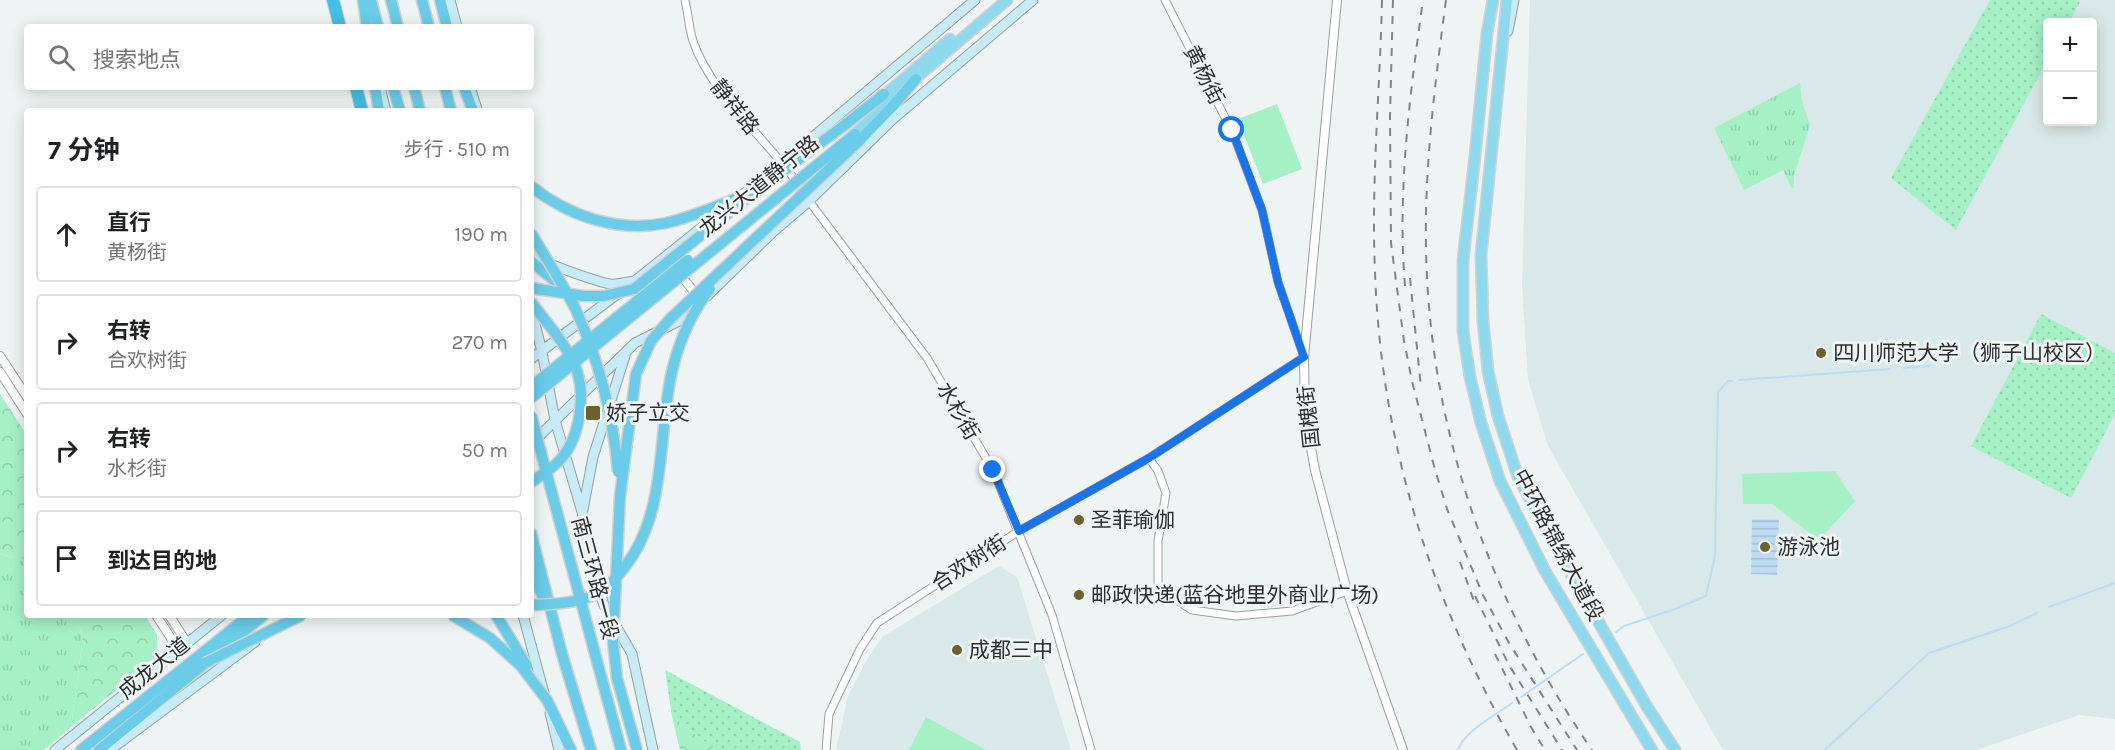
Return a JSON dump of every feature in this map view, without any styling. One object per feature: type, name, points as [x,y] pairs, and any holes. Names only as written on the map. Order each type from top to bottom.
[{"type":"highway","points":[[333,0],[339,24]]},
{"type":"highway","points":[[363,0],[366,24]]},
{"type":"highway","points":[[371,0],[377,24]]},
{"type":"highway","points":[[391,0],[397,24]]},
{"type":"highway","points":[[422,0],[428,24]]},
{"type":"highway","points":[[440,0],[446,24]]},
{"type":"highway","points":[[534,288],[583,296],[604,296],[634,289],[756,191],[892,108],[916,79]]},
{"type":"highway","points":[[357,90],[361,108]]},
{"type":"highway","points":[[376,90],[378,108]]},
{"type":"highway","points":[[394,90],[399,108]]},
{"type":"highway","points":[[415,90],[419,108]]},
{"type":"highway","points":[[446,90],[450,108]]},
{"type":"highway","points":[[464,90],[467,108]]},
{"type":"highway","points":[[464,90],[472,108]]},
{"type":"highway","points":[[637,750],[617,678],[613,642],[620,496],[636,374],[651,342],[670,319],[728,265],[852,132]]},
{"type":"highway","name":"龙兴大道静宁路","points":[[534,385],[852,132]]},
{"type":"highway","name":"龙兴大道静宁路","points":[[534,396],[852,132]]},
{"type":"highway","points":[[534,188],[549,200],[585,217],[609,224],[634,225],[664,224],[695,215],[756,191]]},
{"type":"highway","points":[[534,238],[575,308],[603,383],[615,436],[620,496]]},
{"type":"highway","points":[[534,264],[563,289]]},
{"type":"highway","points":[[534,604],[566,602],[594,595],[613,582],[635,555],[648,526],[658,487],[664,419],[672,371],[678,351],[685,332],[704,297],[728,265]]},
{"type":"highway","points":[[534,306],[567,352],[577,372],[580,392],[575,437],[558,462],[534,480]]},
{"type":"highway","name":"南三环路一段","points":[[534,427],[621,750]]},
{"type":"highway","points":[[534,544],[562,654],[591,750]]},
{"type":"highway","points":[[534,577],[555,625]]},
{"type":"highway","points":[[202,660],[237,618]]},
{"type":"highway","name":"成龙大道","points":[[202,660],[247,618]]},
{"type":"highway","name":"成龙大道","points":[[81,750],[116,729],[202,660],[260,618]]},
{"type":"highway","points":[[202,660],[295,618]]},
{"type":"highway","points":[[457,618],[490,638],[521,666],[547,700]]},
{"type":"highway","points":[[498,618],[547,700],[571,750]]},
{"type":"highway","name":"成龙大道","points":[[99,750],[116,729]]},
{"type":"main road","points":[[358,0],[365,24]]},
{"type":"main road","points":[[450,0],[455,24]]},
{"type":"main road","points":[[534,356],[636,280],[782,163],[975,0]]},
{"type":"main road","name":"龙兴大道静宁路","points":[[852,132],[884,94],[996,0]]},
{"type":"main road","points":[[916,79],[1007,0]]},
{"type":"main road","points":[[534,441],[635,343],[681,320],[893,119],[1033,0]]},
{"type":"main road","points":[[1487,33],[1488,0]]},
{"type":"main road","name":"中环路锦绣大道段","points":[[1493,0],[1487,33],[1462,260],[1463,331],[1470,377],[1481,423],[1500,481],[1545,571],[1652,750]]},
{"type":"main road","name":"中环路锦绣大道段","points":[[1507,0],[1481,255],[1488,371],[1498,416],[1518,477],[1646,705],[1675,750]]},
{"type":"main road","points":[[1497,89],[1514,0]]},
{"type":"main road","points":[[381,90],[385,108]]},
{"type":"main road","points":[[471,90],[477,108]]},
{"type":"main road","points":[[534,258],[612,285],[636,280]]},
{"type":"main road","points":[[534,319],[555,420],[582,512],[594,574],[604,605],[632,654],[653,750]]},
{"type":"main road","points":[[582,512],[593,457],[624,357],[635,343]]},
{"type":"main road","points":[[55,750],[218,618]]},
{"type":"main road","points":[[110,750],[286,618]]},
{"type":"main road","points":[[524,618],[559,750]]},
{"type":"street","name":"静祥路","points":[[685,0],[693,41],[708,73],[798,182],[809,201]]},
{"type":"street","name":"黄杨街","points":[[1165,0],[1232,130],[1262,210],[1278,282],[1304,357]]},
{"type":"street","name":"国槐街","points":[[1337,0],[1304,357],[1305,415],[1315,470],[1347,591],[1403,750]]},
{"type":"street","name":"水杉街","points":[[809,201],[927,358],[993,470],[1052,615],[1091,750]]},
{"type":"street","points":[[680,243],[673,257],[674,267],[702,301]]},
{"type":"street","points":[[0,356],[24,392]]},
{"type":"street","name":"合欢树街","points":[[826,750],[829,714],[860,649],[877,623],[1019,531],[1149,458],[1304,357]]},
{"type":"street","points":[[0,372],[24,409]]},
{"type":"street","points":[[1149,458],[1158,471],[1166,493],[1158,541],[1158,588],[1192,610],[1236,616],[1292,610],[1347,591]]},
{"type":"street","points":[[158,618],[178,649]]},
{"type":"street","points":[[171,618],[187,643]]},
{"type":"shaded area","name":"四川师范大学（狮子山校区）","points":[[1530,0],[2115,0],[2115,719],[2079,715],[1976,750],[1723,750],[1548,446],[1528,380],[1522,286]]},
{"type":"shaded area","name":"成都三中","points":[[999,566],[1017,577],[1071,750],[836,750],[848,696],[882,637]]},
{"type":"green space","points":[[1990,0],[2076,0],[2080,2],[2071,18],[2043,18],[2043,68],[1956,230],[1891,178]]},
{"type":"green space","points":[[1800,83],[1802,102],[1810,125],[1794,175],[1794,187],[1792,189],[1783,170],[1744,190],[1714,128]]},
{"type":"green space","points":[[1277,104],[1302,169],[1263,184],[1238,119]]},
{"type":"green space","points":[[2041,314],[2115,353],[2115,414],[2071,498],[1971,446]]},
{"type":"green space","points":[[0,394],[24,430],[24,559],[0,554]]},
{"type":"green space","points":[[1835,471],[1855,501],[1819,540],[1772,504],[1743,504],[1742,474]]},
{"type":"green space","points":[[0,554],[24,559],[24,618],[75,618],[83,637],[71,727],[44,750],[0,750]]},
{"type":"green space","points":[[75,618],[147,618],[157,635],[157,657],[71,727],[83,637]]},
{"type":"green space","points":[[665,670],[800,742],[801,750],[715,750],[672,716]]},
{"type":"green space","points":[[672,716],[715,750],[680,750]]},
{"type":"green space","points":[[926,717],[986,750],[909,750]]},
{"type":"water","name":"游泳池","points":[[1752,519],[1779,520],[1777,575],[1751,574]]},
{"type":"waterway","points":[[1904,368],[1930,366]]},
{"type":"waterway","points":[[1739,380],[1890,369]]},
{"type":"waterway","points":[[1616,632],[1624,626],[1706,596],[1715,556],[1718,392],[1728,381],[1732,381]]},
{"type":"waterway","points":[[2049,607],[2115,583]]},
{"type":"waterway","points":[[1825,750],[1929,653],[2010,626],[2037,613]]},
{"type":"waterway","points":[[1521,697],[1583,654]]},
{"type":"waterway","points":[[1458,750],[1473,730],[1512,703]]},
{"type":"railway","points":[[1382,0],[1374,238],[1379,336],[1388,398],[1400,460],[1416,520],[1436,579],[1459,637],[1486,694],[1517,750]]},
{"type":"railway","points":[[1393,0],[1390,116],[1391,243],[1404,341],[1412,381],[1447,509],[1483,595],[1509,643],[1577,750]]},
{"type":"railway","points":[[1405,286],[1403,214],[1406,143],[1423,0]]},
{"type":"railway","points":[[1446,0],[1433,103],[1426,207],[1427,276],[1432,339],[1443,402],[1457,464],[1476,525],[1500,584],[1527,641],[1558,697],[1592,750]]},
{"type":"railway","points":[[1410,278],[1421,388]]},
{"type":"railway","points":[[1460,562],[1475,604]]},
{"type":"railway","points":[[1475,596],[1509,665],[1562,750]]},
{"type":"railway","points":[[1495,654],[1545,750]]},
{"type":"place","name":"四川师范大学（狮子山校区）","points":[[1821,353]]},
{"type":"place","name":"娇子立交","points":[[593,413]]},
{"type":"place","name":"圣菲瑜伽","points":[[1079,520]]},
{"type":"place","name":"游泳池","points":[[1765,547]]},
{"type":"place","name":"邮政快递(蓝谷地里外商业广场)","points":[[1079,595]]},
{"type":"place","name":"成都三中","points":[[957,650]]},
{"type":"route","points":[[993,470],[1019,531],[1149,458],[1304,357],[1278,282],[1262,210],[1232,130]]}]
